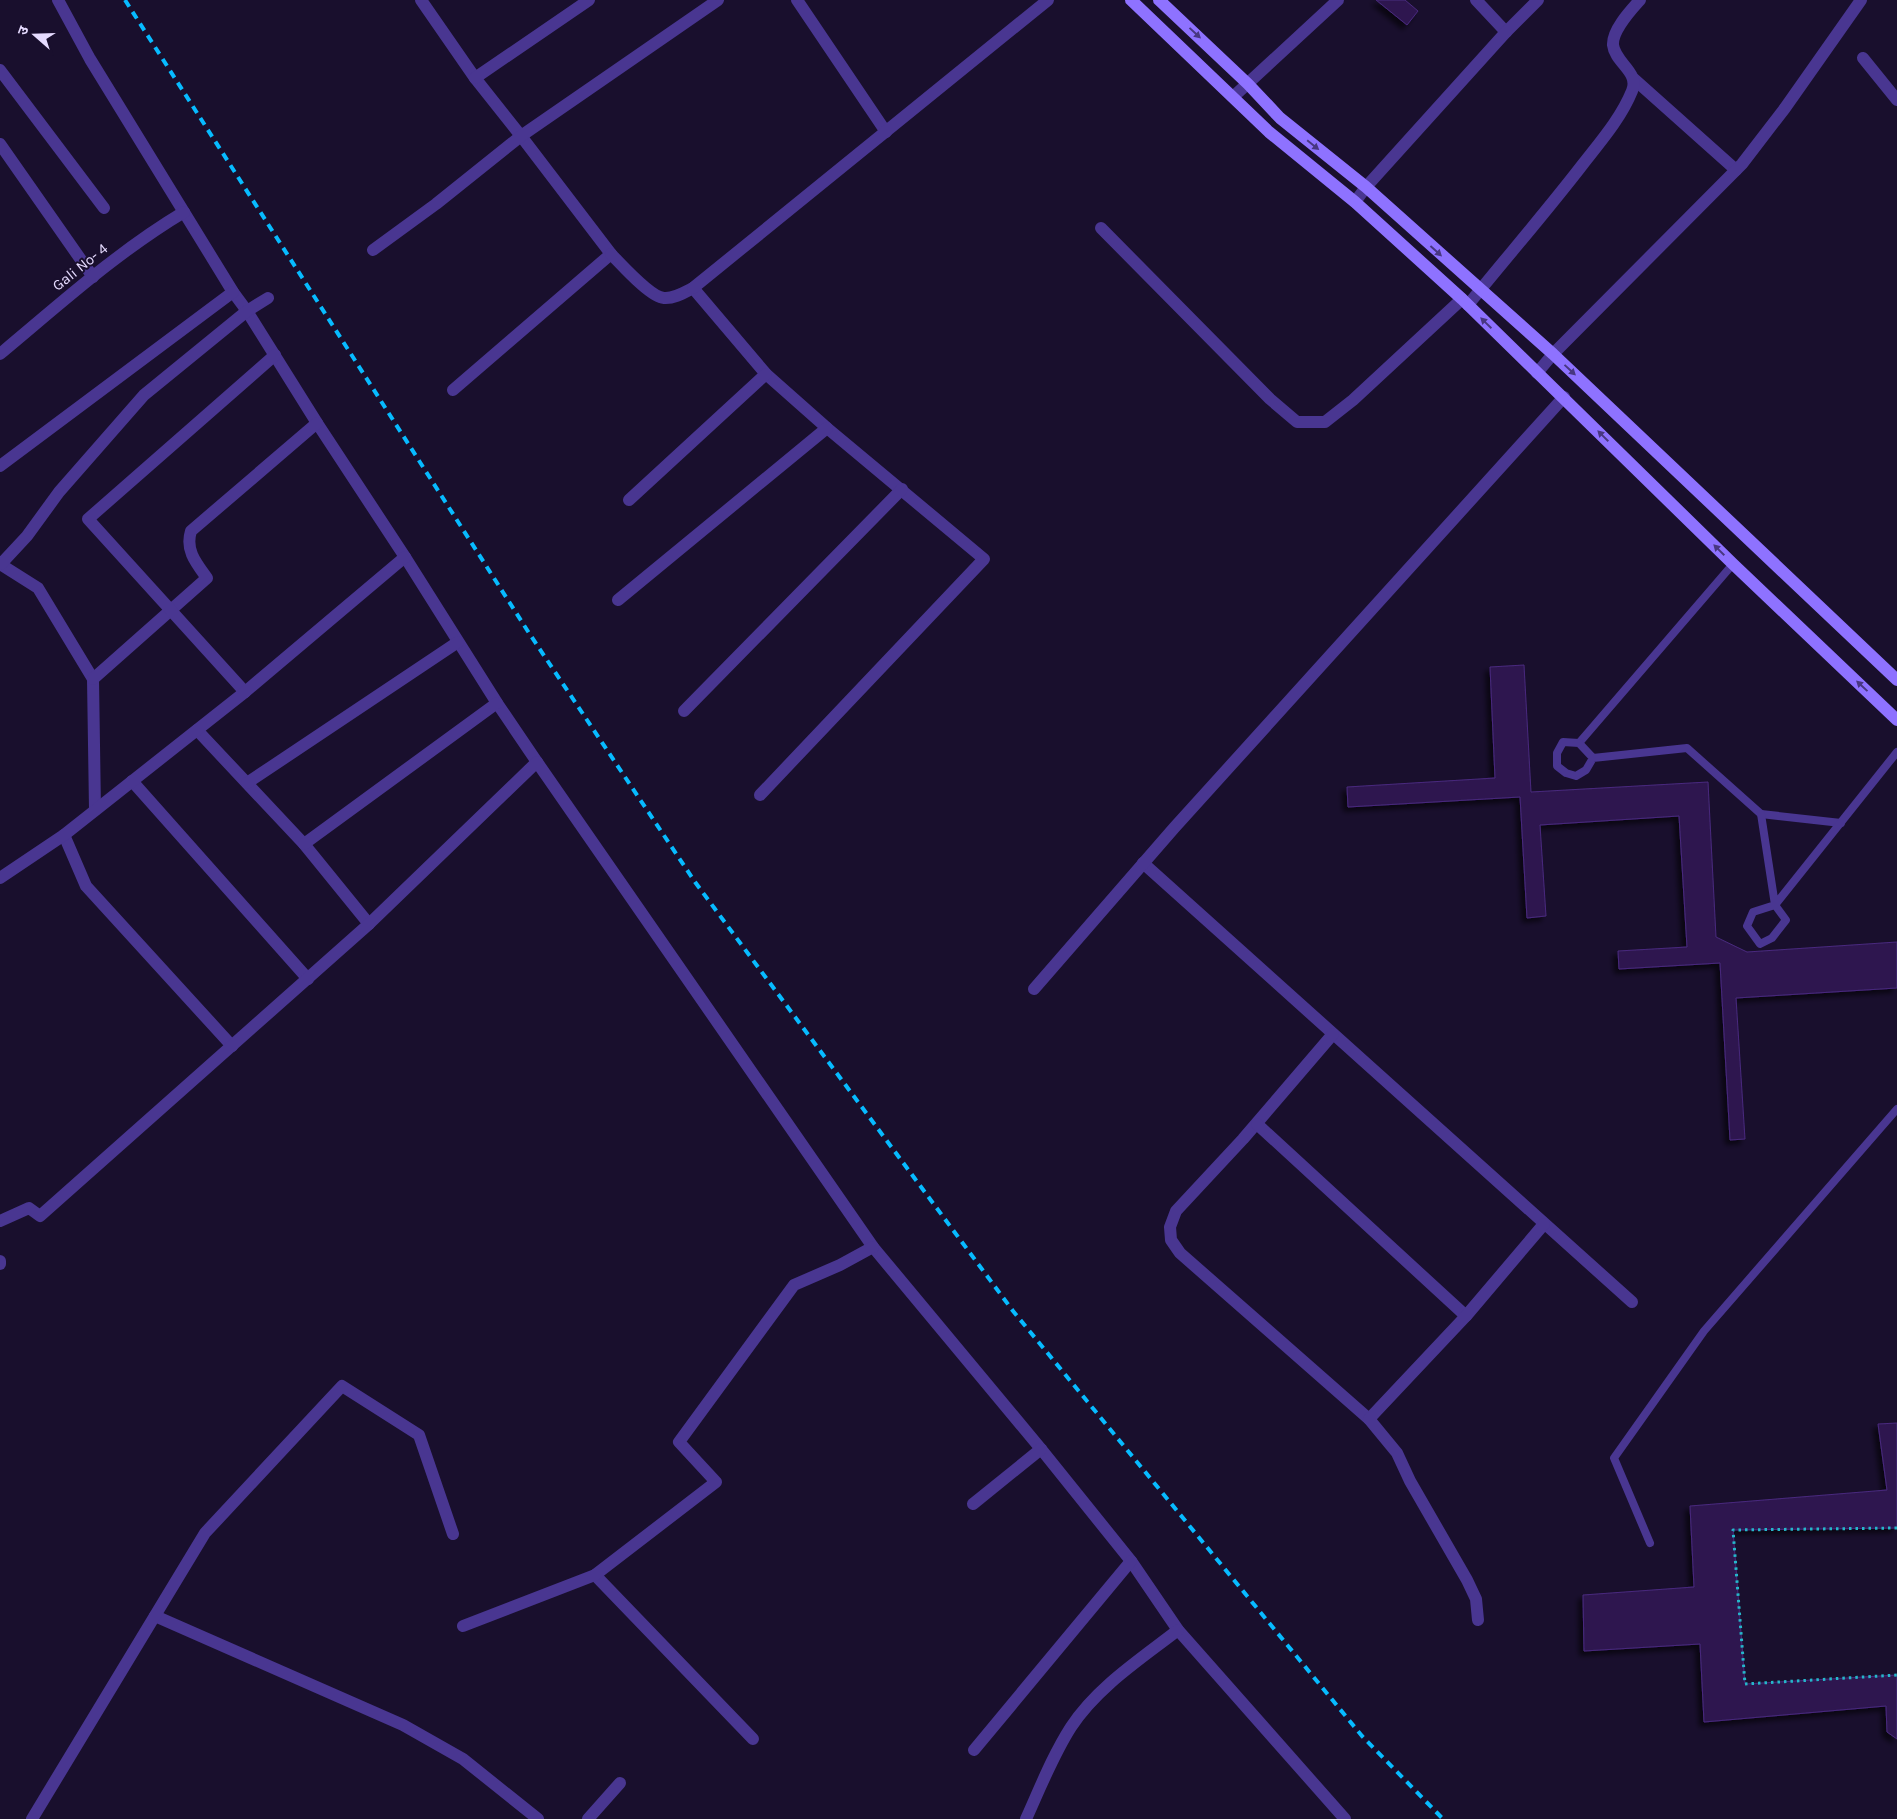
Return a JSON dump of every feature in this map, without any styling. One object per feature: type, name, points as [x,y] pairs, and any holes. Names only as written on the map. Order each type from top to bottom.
[{"type":"main road","points":[[1131,0],[1269,132],[1355,202],[1465,302],[1733,564],[1897,720]]},
{"type":"main road","points":[[1159,0],[1248,84],[1280,118],[1366,187],[1553,354],[1897,680]]},
{"type":"street","points":[[58,0],[90,59],[233,292],[248,311],[317,423],[405,557],[497,703],[873,1247],[1041,1449],[1131,1561],[1178,1630],[1343,1818]]},
{"type":"street","points":[[421,0],[475,78],[611,254],[654,295],[664,298],[693,288],[1048,0]]},
{"type":"street","points":[[475,78],[589,0]]},
{"type":"street","points":[[373,250],[436,204],[521,136],[718,0]]},
{"type":"street","points":[[797,0],[886,132]]},
{"type":"street","points":[[1233,97],[1338,0]]},
{"type":"street","points":[[1476,0],[1506,32]]},
{"type":"street","points":[[1355,202],[1366,187],[1506,32],[1538,0]]},
{"type":"street","points":[[1640,0],[1628,13],[1616,33],[1613,44],[1616,54],[1634,79],[1736,170]]},
{"type":"street","points":[[1537,373],[1553,354],[1736,170],[1785,108],[1861,0]]},
{"type":"street","points":[[1864,58],[1897,100]]},
{"type":"street","points":[[0,70],[104,208]]},
{"type":"street","points":[[1101,228],[1270,399],[1297,422],[1325,422],[1480,290],[1539,221],[1605,136],[1633,90],[1634,79]]},
{"type":"street","points":[[0,144],[93,277]]},
{"type":"street","name":"Gali No- 4","points":[[0,354],[93,277],[156,229],[184,212]]},
{"type":"street","points":[[453,390],[611,254]]},
{"type":"street","points":[[693,288],[766,374],[827,428],[984,559],[760,795]]},
{"type":"street","points":[[0,466],[233,292]]},
{"type":"street","points":[[95,810],[93,679],[38,588],[0,564],[27,536],[59,492],[144,395],[248,311],[268,298]]},
{"type":"street","points":[[244,692],[88,519],[275,355]]},
{"type":"street","points":[[630,500],[766,374]]},
{"type":"street","points":[[1034,989],[1143,863],[1564,397]]},
{"type":"street","points":[[93,679],[207,578],[195,562],[188,542],[191,531],[317,423]]},
{"type":"street","points":[[618,600],[827,428]]},
{"type":"street","points":[[684,711],[902,489]]},
{"type":"street","points":[[0,878],[64,835],[197,730],[405,557]]},
{"type":"street","points":[[247,783],[458,642]]},
{"type":"street","points":[[304,844],[497,703]]},
{"type":"street","points":[[197,730],[304,844],[369,924]]},
{"type":"street","points":[[0,1221],[29,1208],[40,1216],[369,924],[537,762]]},
{"type":"street","points":[[132,781],[308,979]]},
{"type":"street","points":[[64,835],[86,886],[232,1046]]},
{"type":"street","points":[[1143,863],[1632,1302]]},
{"type":"street","points":[[1333,1034],[1257,1124],[1176,1211],[1170,1227],[1171,1240],[1180,1253],[1369,1419],[1397,1453],[1410,1481],[1467,1580],[1476,1599],[1478,1620]]},
{"type":"street","points":[[1257,1124],[1466,1316]]},
{"type":"street","points":[[1369,1419],[1466,1316],[1544,1224]]},
{"type":"street","points":[[463,1626],[595,1575],[716,1482],[679,1442],[794,1285],[840,1265],[873,1247]]},
{"type":"street","points":[[32,1819],[205,1533],[342,1386],[419,1435],[453,1534]]},
{"type":"street","points":[[973,1504],[1041,1449]]},
{"type":"street","points":[[974,1750],[1131,1561]]},
{"type":"street","points":[[595,1575],[753,1739]]},
{"type":"street","points":[[155,1616],[403,1724],[463,1759],[538,1819]]},
{"type":"street","points":[[1026,1819],[1052,1762],[1072,1726],[1096,1697],[1178,1630]]},
{"type":"street","points":[[588,1819],[620,1784]]},
{"type":"lane","points":[[1579,743],[1733,564]]},
{"type":"lane","points":[[1562,742],[1579,743],[1593,758],[1586,770],[1576,776],[1566,773],[1557,766],[1557,753],[1562,742]]},
{"type":"lane","points":[[1593,758],[1687,748],[1761,814],[1841,823]]},
{"type":"lane","points":[[1761,814],[1775,905],[1786,920],[1772,938],[1760,944],[1747,926],[1753,912],[1775,905],[1897,752]]},
{"type":"lane","points":[[1650,1543],[1614,1458],[1704,1331],[1897,1109]]},
{"type":"path","points":[[1897,1528],[1733,1530],[1745,1684],[1897,1675]]},
{"type":"building","points":[[1376,0],[1405,0],[1418,11],[1407,25]]},
{"type":"building","points":[[1524,665],[1531,792],[1708,782],[1716,937],[1747,952],[1897,942],[1897,988],[1736,998],[1745,1139],[1730,1140],[1720,963],[1619,969],[1618,951],[1687,947],[1679,816],[1540,825],[1546,916],[1527,918],[1520,797],[1348,807],[1347,787],[1495,778],[1490,667]]},
{"type":"building","points":[[1897,1423],[1897,1528],[1733,1530],[1745,1684],[1897,1675],[1897,1739],[1887,1732],[1886,1706],[1704,1722],[1700,1644],[1584,1651],[1583,1595],[1694,1587],[1690,1506],[1887,1490],[1878,1424]]},
{"type":"railway","points":[[125,0],[529,633],[695,882],[1013,1311],[1362,1736],[1443,1819]]}]
